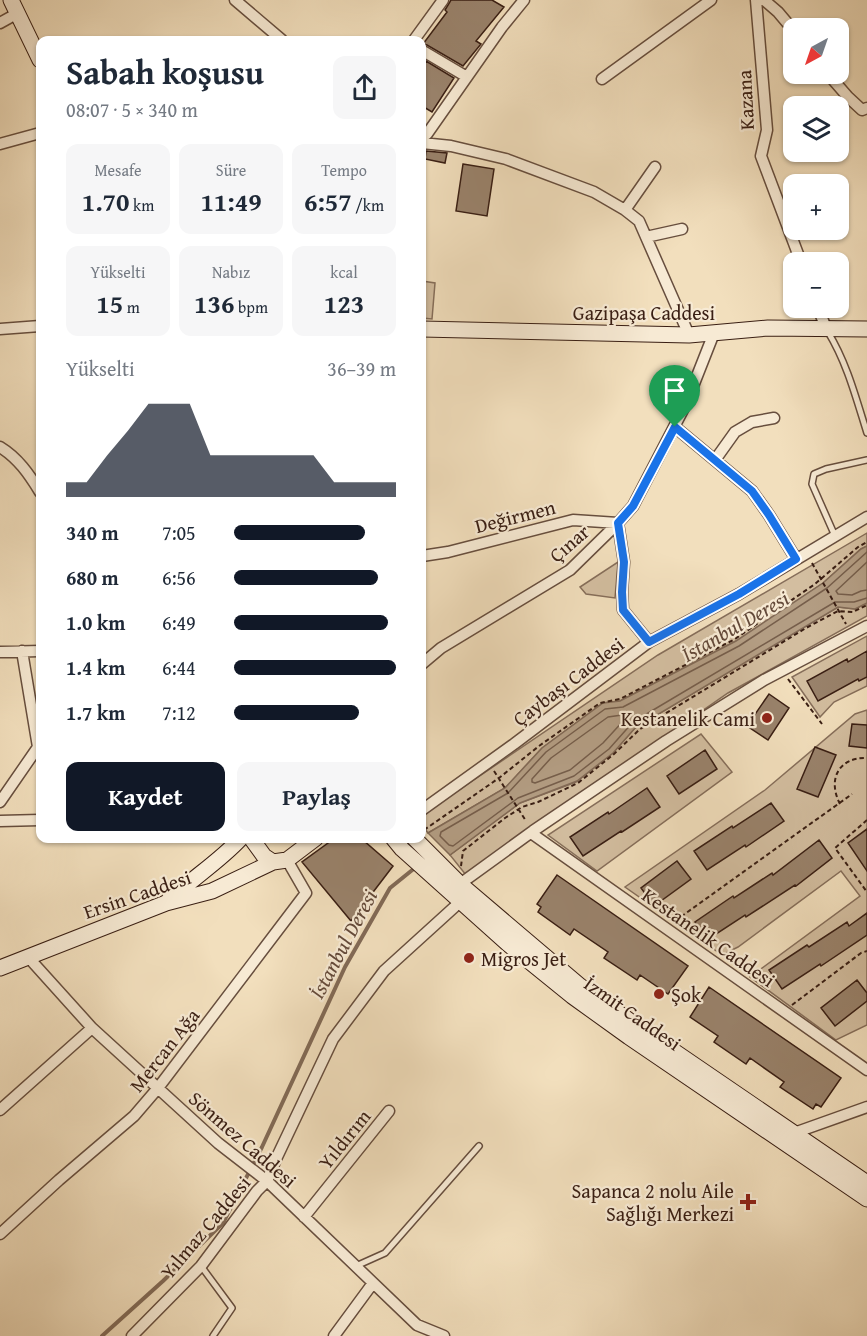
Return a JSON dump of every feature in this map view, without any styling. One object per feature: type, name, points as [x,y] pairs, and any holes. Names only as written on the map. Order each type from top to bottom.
[{"type":"main road","points":[[15,7],[36,52]]},
{"type":"main road","name":"Gazipaşa Caddesi","points":[[426,329],[689,335],[768,328],[867,329]]},
{"type":"main road","points":[[166,903],[237,843]]},
{"type":"main road","points":[[255,843],[264,856],[280,861]]},
{"type":"main road","name":"Ersin Caddesi","points":[[0,968],[166,903],[212,891],[280,861],[308,843]]},
{"type":"main road","name":"İzmit Caddesi","points":[[419,843],[460,884],[580,986],[867,1183]]},
{"type":"main road","name":"İzmit Caddesi","points":[[398,844],[449,873],[460,902],[572,996],[867,1199]]},
{"type":"street","points":[[235,0],[277,36]]},
{"type":"street","points":[[417,36],[443,0]]},
{"type":"street","points":[[602,79],[711,0]]},
{"type":"street","name":"Kazana","points":[[756,0],[767,130],[761,156],[797,252]]},
{"type":"street","points":[[764,0],[783,18]]},
{"type":"street","points":[[426,135],[519,2]]},
{"type":"street","points":[[0,22],[15,7]]},
{"type":"street","points":[[426,53],[467,77]]},
{"type":"street","points":[[837,84],[862,110],[867,108]]},
{"type":"street","points":[[0,144],[36,134]]},
{"type":"street","points":[[426,143],[451,146],[506,159],[594,192],[625,210],[639,221],[689,335]]},
{"type":"street","points":[[625,210],[655,167]]},
{"type":"street","points":[[646,237],[682,229]]},
{"type":"street","points":[[822,318],[826,328]]},
{"type":"street","points":[[0,329],[36,326]]},
{"type":"street","name":"Çınar","points":[[426,661],[441,648],[570,570],[633,506],[686,404],[714,333]]},
{"type":"street","points":[[715,460],[735,432],[752,422],[774,418]]},
{"type":"street","points":[[675,427],[752,491],[796,559]]},
{"type":"street","points":[[0,447],[22,465],[36,486]]},
{"type":"street","name":"Çaybaşı Caddesi","points":[[426,807],[649,642],[739,594],[867,517]]},
{"type":"street","name":"Değirmen","points":[[426,555],[477,545],[573,520],[618,523]]},
{"type":"street","points":[[618,523],[624,562],[623,610],[649,642]]},
{"type":"street","points":[[460,884],[666,741],[764,680],[867,626]]},
{"type":"street","points":[[22,651],[36,735]]},
{"type":"street","points":[[0,652],[36,651]]},
{"type":"street","points":[[0,802],[36,750]]},
{"type":"street","points":[[0,821],[36,820]]},
{"type":"street","name":"Kestanelik Caddesi","points":[[532,832],[867,1070]]},
{"type":"street","name":"Mercan Ağa","points":[[0,1234],[134,1116],[158,1088],[306,893],[280,861]]},
{"type":"street","name":"Yılmaz Caddesi","points":[[132,1336],[201,1266],[257,1191],[276,1159],[333,1039],[384,971],[460,902]]},
{"type":"street","name":"Sönmez Caddesi","points":[[28,957],[92,1028],[218,1143],[263,1178],[417,1325],[431,1334],[444,1336]]},
{"type":"street","points":[[0,1110],[92,1028]]},
{"type":"street","points":[[794,1133],[867,1107]]},
{"type":"street","name":"Yıldırım","points":[[304,1217],[389,1111]]},
{"type":"street","points":[[334,1336],[374,1282]]},
{"type":"lane","points":[[826,328],[837,347],[855,392],[867,433]]},
{"type":"lane","points":[[836,536],[812,484],[814,474],[867,460]]},
{"type":"lane","points":[[356,1266],[385,1253],[479,1146]]},
{"type":"lane","points":[[201,1266],[232,1308],[213,1336]]},
{"type":"path","points":[[426,829],[600,703],[620,699],[735,639],[820,579],[867,542]]},
{"type":"path","points":[[806,553],[851,634]]},
{"type":"path","points":[[449,873],[463,851],[505,818],[519,809],[578,783],[640,729],[806,628],[838,611],[854,612],[867,605]]},
{"type":"path","points":[[782,671],[822,724]]},
{"type":"path","points":[[840,804],[835,795],[834,786],[840,768],[856,758],[867,758]]},
{"type":"path","points":[[499,778],[532,832]]},
{"type":"path","points":[[665,927],[852,794]]},
{"type":"path","points":[[867,820],[835,848],[867,892]]},
{"type":"path","points":[[784,1011],[861,953],[867,951]]},
{"type":"shaded area","points":[[426,282],[435,283],[432,319],[426,318]]},
{"type":"shaded area","points":[[867,533],[867,546],[823,583],[736,641],[620,701],[603,703],[542,748],[505,788],[428,833],[426,812],[658,655]]},
{"type":"shaded area","points":[[618,562],[615,598],[586,594],[580,587]]},
{"type":"shaded area","points":[[867,603],[867,616],[728,693],[466,875],[450,855],[520,803],[576,782],[613,753],[635,728],[838,607],[855,609]]},
{"type":"shaded area","points":[[867,636],[867,686],[834,702],[820,717],[792,677]]},
{"type":"shaded area","points":[[867,710],[867,1025],[836,1040],[750,977],[860,896],[841,871],[738,947],[722,955],[625,887],[765,790],[855,714]]},
{"type":"shaded area","points":[[701,734],[732,772],[597,871],[548,835]]},
{"type":"water","points":[[867,546],[867,603],[855,609],[838,607],[635,728],[613,753],[577,781],[520,803],[450,855],[428,833],[505,788],[542,748],[603,703],[620,701],[736,641],[823,583]]},
{"type":"building","points":[[451,0],[492,0],[504,7],[476,41],[481,44],[463,66],[426,45],[426,40],[447,12],[445,10]]},
{"type":"building","points":[[426,61],[454,78],[432,112],[426,108]]},
{"type":"building","points":[[426,151],[447,153],[445,163],[426,159]]},
{"type":"building","points":[[463,164],[494,169],[487,216],[456,211]]},
{"type":"building","points":[[867,651],[867,677],[859,681],[858,679],[818,701],[807,681]]},
{"type":"building","name":"Kestanelik Cami","points":[[769,694],[789,708],[768,740],[747,726]]},
{"type":"building","points":[[852,724],[867,725],[867,748],[849,746]]},
{"type":"building","points":[[815,747],[836,755],[818,797],[797,789]]},
{"type":"building","points":[[705,750],[717,769],[679,794],[667,776]]},
{"type":"building","points":[[647,788],[660,807],[583,856],[570,837]]},
{"type":"building","points":[[771,803],[784,821],[707,870],[694,851]]},
{"type":"building","points":[[867,829],[867,871],[848,843]]},
{"type":"building","points":[[819,840],[832,858],[796,886],[707,940],[695,922],[733,896],[734,898],[772,873],[773,875]]},
{"type":"building","points":[[328,843],[366,843],[393,866],[351,921],[302,862]]},
{"type":"building","points":[[677,861],[691,879],[654,906],[641,888]]},
{"type":"building","points":[[557,875],[688,966],[668,994],[640,975],[637,980],[604,958],[608,952],[574,929],[570,935],[538,912],[541,907],[537,904]]},
{"type":"building","points":[[867,913],[867,935],[782,989],[769,970],[807,945],[809,947],[847,922],[849,926]]},
{"type":"building","points":[[857,980],[867,993],[867,1001],[835,1026],[821,1008]]},
{"type":"building","points":[[709,987],[841,1078],[821,1107],[816,1104],[813,1109],[780,1087],[784,1082],[750,1058],[746,1064],[714,1042],[718,1036],[690,1017]]},
{"type":"waterway","name":"İstanbul Deresi","points":[[102,1336],[223,1223],[262,1147],[345,967],[390,888],[416,867]]},
{"type":"place","name":"Kestanelik Cami","points":[[767,718]]},
{"type":"place","name":"Migros Jet","points":[[469,958]]},
{"type":"place","name":"Şok","points":[[659,994]]},
{"type":"place","name":"Sapanca 2 nolu Aile Sağlığı Merkezi","points":[[748,1202]]},
{"type":"route","points":[[675,427],[752,491],[796,559],[739,594],[649,642],[623,610],[624,562],[618,523],[633,506],[675,427]]}]
